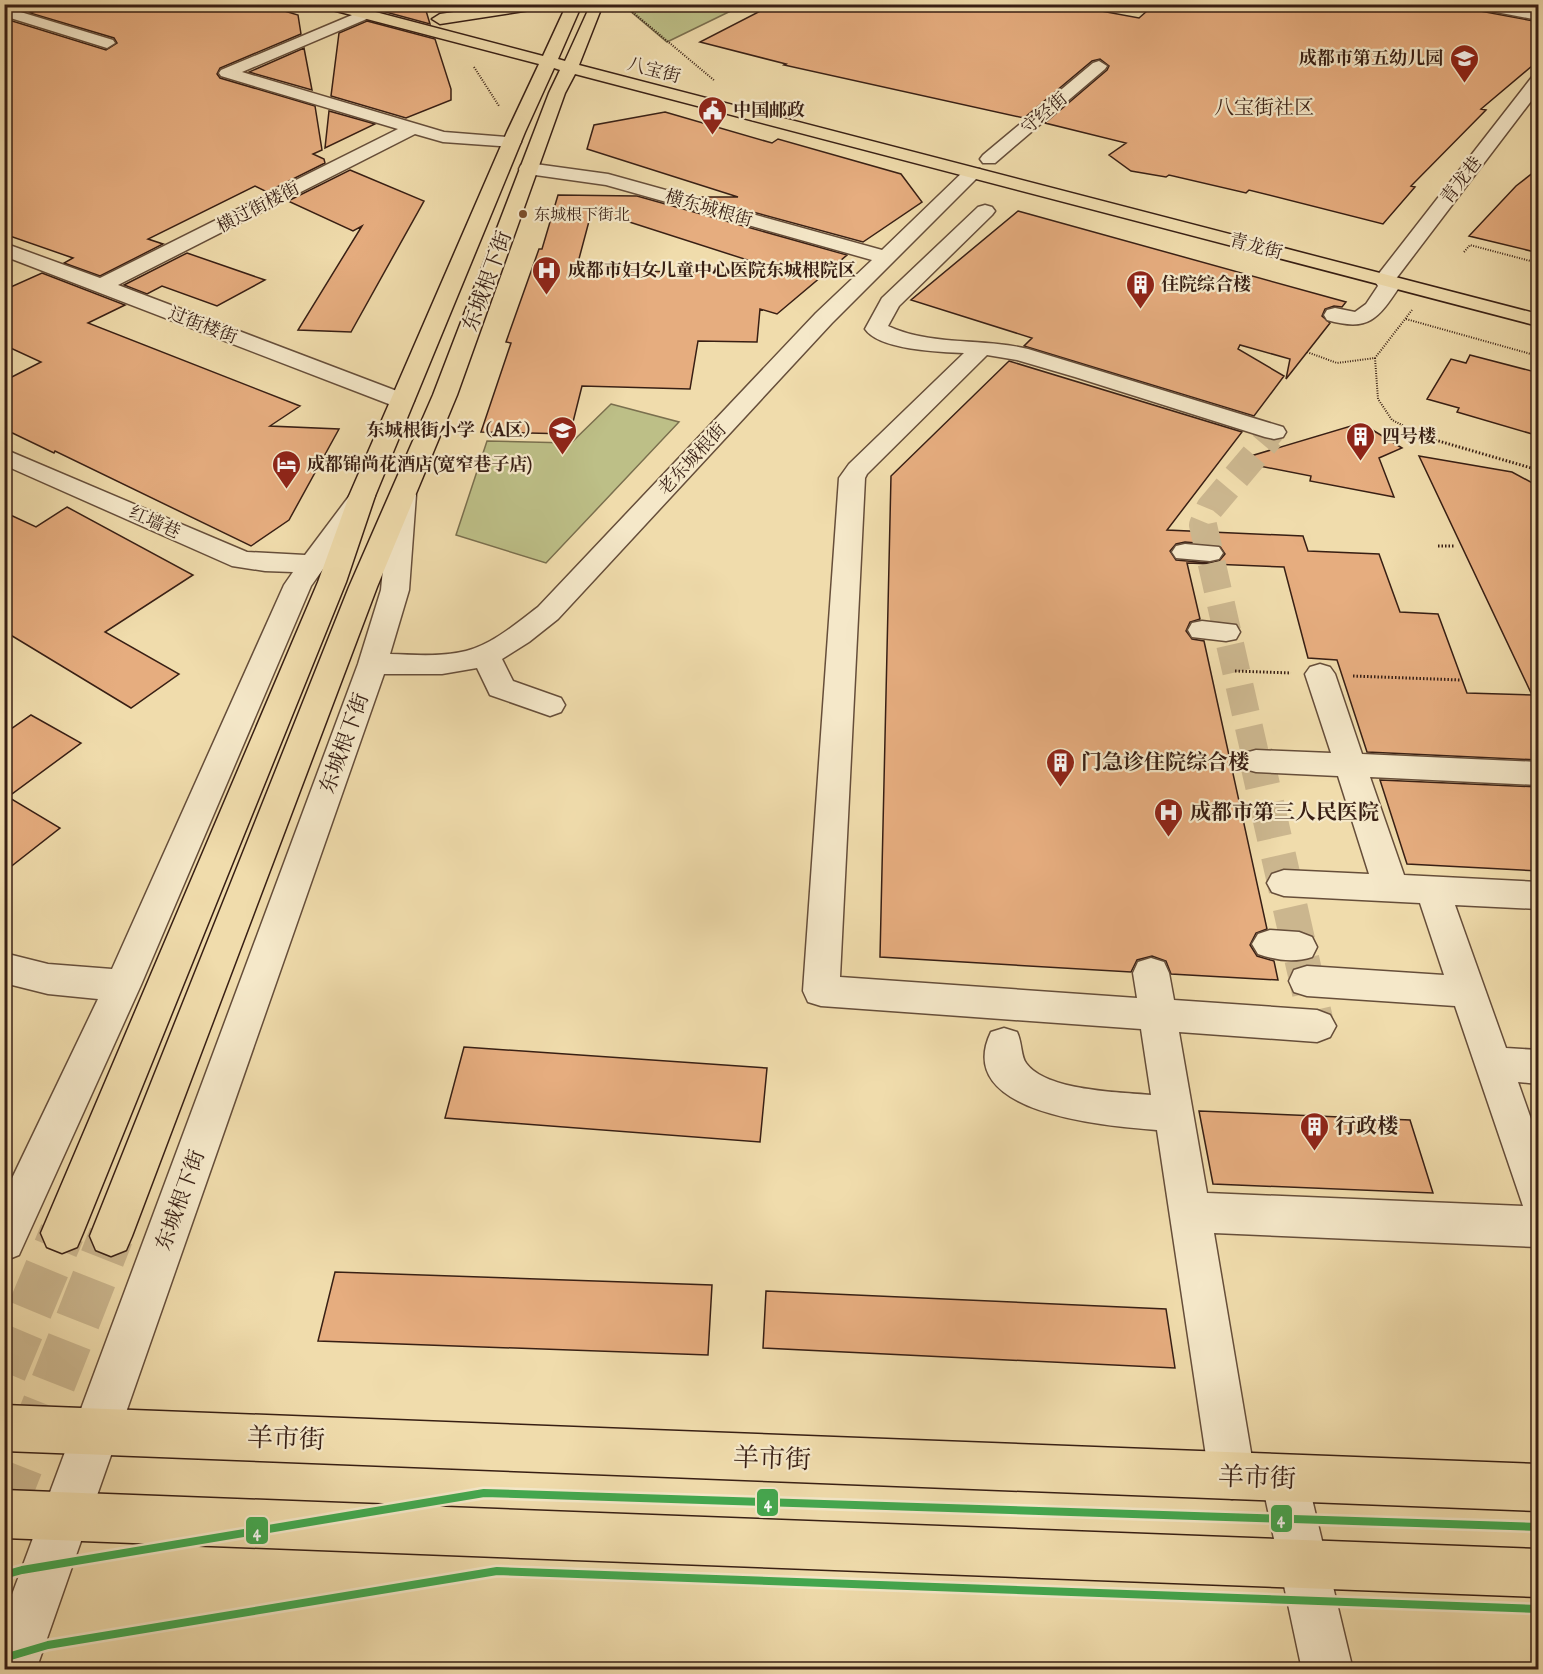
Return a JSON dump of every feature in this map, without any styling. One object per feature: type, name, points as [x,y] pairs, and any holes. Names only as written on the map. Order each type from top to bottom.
[{"type":"main road","name":"八宝街","points":[[326,4],[456,38],[551,54]]},
{"type":"main road","name":"八宝街","points":[[382,4],[440,19],[573,60],[730,93],[926,143]]},
{"type":"main road","points":[[440,19],[543,4]]},
{"type":"main road","name":"东城根下街","points":[[362,496],[514,137],[575,4]]},
{"type":"main road","name":"东城根下街","points":[[403,495],[445,395],[554,99],[598,4]]},
{"type":"main road","name":"八宝街","points":[[573,60],[636,85],[977,162]]},
{"type":"main road","points":[[601,91],[636,85]]},
{"type":"main road","points":[[554,99],[578,95]]},
{"type":"main road","name":"青龙街","points":[[977,162],[1398,270],[1539,320]]},
{"type":"main road","points":[[111,1236],[359,598],[403,495]]},
{"type":"main road","points":[[62,1233],[332,582],[362,496]]},
{"type":"main road","name":"羊市街","points":[[4,1428],[1539,1488]]},
{"type":"main road","points":[[4,1514],[1539,1573]]},
{"type":"street","points":[[1475,4],[1539,16]]},
{"type":"street","points":[[4,11],[107,44]]},
{"type":"street","points":[[364,15],[227,73],[443,138],[514,137]]},
{"type":"street","name":"守经街","points":[[977,162],[1099,66]]},
{"type":"street","name":"青龙巷","points":[[1335,315],[1346,319],[1358,319],[1368,315],[1398,270],[1539,81]]},
{"type":"street","points":[[1510,117],[1529,121]]},
{"type":"street","name":"横过街楼街","points":[[101,286],[414,128]]},
{"type":"street","name":"老东城根街","points":[[373,664],[466,661],[485,654],[522,634],[548,613],[824,318],[887,258],[977,162]]},
{"type":"street","name":"横东城根街","points":[[528,169],[608,180],[887,258]]},
{"type":"street","points":[[985,211],[890,303],[876,329],[885,334],[912,340],[1018,353],[1274,432]]},
{"type":"street","name":"过街楼街","points":[[4,249],[402,401]]},
{"type":"street","points":[[853,291],[890,303]]},
{"type":"street","points":[[982,348],[858,469],[852,478],[849,492],[821,991],[1317,1026]]},
{"type":"street","name":"红墙巷","points":[[4,456],[242,560],[265,564],[311,564]]},
{"type":"street","name":"东城根下街","points":[[10,1670],[373,664],[395,590],[403,495]]},
{"type":"street","name":"东城根下街","points":[[4,1241],[123,985],[298,585],[362,496]]},
{"type":"street","points":[[485,654],[501,688],[550,705]]},
{"type":"street","points":[[1320,674],[1391,888]]},
{"type":"street","points":[[1256,761],[1539,773]]},
{"type":"street","points":[[1284,883],[1539,895]]},
{"type":"street","points":[[1433,890],[1539,1196]]},
{"type":"street","points":[[4,968],[31,977],[75,984],[123,985]]},
{"type":"street","points":[[1151,973],[1232,1476]]},
{"type":"street","points":[[1307,981],[1467,992]]},
{"type":"street","points":[[1004,1044],[1006,1067],[1018,1080],[1041,1095],[1068,1103],[1172,1114]]},
{"type":"street","points":[[1493,1064],[1539,1067]]},
{"type":"street","points":[[1189,1212],[1539,1227]]},
{"type":"street","points":[[1284,1478],[1328,1670]]},
{"type":"path","points":[[623,4],[730,93]]},
{"type":"path","points":[[456,38],[514,137]]},
{"type":"path","points":[[1464,252],[1470,245],[1539,263]]},
{"type":"path","points":[[1539,356],[1406,319],[1375,358],[1378,399],[1392,420],[1427,438],[1539,470]]},
{"type":"path","points":[[1307,352],[1337,363],[1375,358]]},
{"type":"path","points":[[1438,546],[1454,546]]},
{"type":"green space","points":[[623,5],[743,5],[667,42]]},
{"type":"green space","points":[[611,404],[679,422],[546,563],[456,535],[487,441],[571,443]]},
{"type":"building","points":[[54,4],[261,4],[298,15],[301,34],[220,68],[217,74],[220,78],[315,106],[322,150],[313,154],[324,159],[325,163],[267,192],[255,186],[148,239],[163,244],[100,276],[64,263],[73,258],[4,234],[4,22],[9,20],[106,50],[117,43],[114,38],[30,13]]},
{"type":"building","points":[[356,4],[424,4],[430,24]]},
{"type":"building","points":[[774,4],[1063,4],[1139,18],[1155,4],[1466,4],[1475,10],[1539,22],[1539,60],[1481,109],[1486,110],[1411,186],[1415,187],[1383,224],[1249,190],[1246,193],[1169,175],[1166,177],[1131,171],[1109,155],[1126,143],[1045,123],[1107,70],[1109,66],[1100,59],[1092,61],[1024,118],[784,65],[786,64],[700,42]]},
{"type":"building","points":[[367,21],[435,39],[451,89],[451,100],[406,118],[331,96],[339,33]]},
{"type":"building","points":[[304,48],[312,90],[249,72]]},
{"type":"building","points":[[329,111],[375,124],[325,148]]},
{"type":"building","points":[[665,112],[772,143],[778,139],[901,174],[922,202],[863,242],[698,197],[738,197],[587,149],[594,125]]},
{"type":"building","points":[[1539,168],[1539,253],[1469,236],[1516,186]]},
{"type":"building","points":[[350,170],[424,201],[351,332],[298,330],[362,226],[353,231],[288,201]]},
{"type":"building","points":[[558,195],[637,196],[847,255],[777,314],[760,309],[757,342],[698,341],[690,389],[582,386],[570,434],[481,432],[511,343],[506,342],[539,249],[542,249]],"holes":[[[592,210],[791,274],[576,270]]]},
{"type":"building","name":"住院综合楼","points":[[1018,211],[1346,302],[1342,307],[1334,306],[1325,309],[1322,316],[1330,323],[1286,379],[1290,359],[1240,345],[1238,349],[1284,376],[1254,416],[1024,346],[1032,338],[911,300]]},
{"type":"building","points":[[187,253],[265,280],[217,306],[162,286],[147,294],[124,285]]},
{"type":"building","points":[[42,273],[125,305],[88,323],[300,406],[270,426],[339,429],[289,520],[251,546],[55,451],[54,453],[4,429],[4,381],[41,362],[4,345],[4,290]]},
{"type":"building","points":[[1470,355],[1539,373],[1539,436],[1457,412],[1459,408],[1427,399],[1451,359],[1466,363]]},
{"type":"building","name":"门急诊住院综合楼","points":[[1009,361],[1242,432],[1167,530],[1303,536],[1308,551],[1379,554],[1400,612],[1438,614],[1467,693],[1532,695],[1419,456],[1512,472],[1538,486],[1539,760],[1367,752],[1337,660],[1308,658],[1284,567],[1187,563],[1200,619],[1190,622],[1186,631],[1192,639],[1204,641],[1267,929],[1256,933],[1250,945],[1257,956],[1274,961],[1278,980],[1171,974],[1166,961],[1152,956],[1137,960],[1131,972],[880,957],[891,476]],"holes":[[[1185,542],[1219,545],[1225,554],[1219,561],[1210,563],[1176,560],[1170,551],[1176,544]]]},
{"type":"building","points":[[1361,423],[1402,448],[1379,458],[1394,497],[1310,481],[1311,476],[1234,461]]},
{"type":"building","points":[[67,507],[193,575],[105,632],[179,674],[131,708],[4,631],[4,512],[36,527]]},
{"type":"building","points":[[31,715],[81,743],[8,797],[60,828],[4,872],[4,734]]},
{"type":"building","points":[[1380,780],[1539,787],[1539,871],[1407,864]]},
{"type":"building","points":[[464,1047],[767,1068],[760,1142],[445,1118]]},
{"type":"building","name":"行政楼","points":[[1199,1111],[1410,1120],[1433,1193],[1213,1184]]},
{"type":"building","points":[[335,1272],[712,1285],[708,1355],[318,1341]]},
{"type":"building","points":[[766,1291],[1166,1309],[1175,1368],[763,1348]]},
{"type":"tunnel","points":[[1268,439],[1274,432]]},
{"type":"tunnel","points":[[1255,754],[1203,525],[1210,508],[1270,437]]},
{"type":"tunnel","points":[[1255,752],[1317,1026]]},
{"type":"tunnel","points":[[4,1372],[62,1233]]},
{"type":"tunnel","points":[[4,1508],[111,1236]]},
{"type":"transit line","name":"4","points":[[4,1575],[22,1570],[484,1493],[1538,1527]]},
{"type":"transit line","name":"4","points":[[4,1658],[48,1645],[497,1571],[1538,1609]]},
{"type":"place","name":"成都市第五幼儿园","points":[[1464,84]]},
{"type":"place","name":"中国邮政","points":[[712,136]]},
{"type":"place","name":"东城根下街北","points":[[523,214]]},
{"type":"place","name":"成都市妇女儿童中心医院东城根院区","points":[[547,296]]},
{"type":"place","name":"住院综合楼","points":[[1140,310]]},
{"type":"place","name":"东城根街小学（A区）","points":[[562,456]]},
{"type":"place","name":"四号楼","points":[[1361,462]]},
{"type":"place","name":"成都锦尚花酒店(宽窄巷子店)","points":[[286,490]]},
{"type":"place","name":"门急诊住院综合楼","points":[[1060,788]]},
{"type":"place","name":"成都市第三人民医院","points":[[1169,838]]},
{"type":"place","name":"行政楼","points":[[1314,1152]]},
{"type":"district","name":"八宝街社区","points":[[1264,107]]}]
